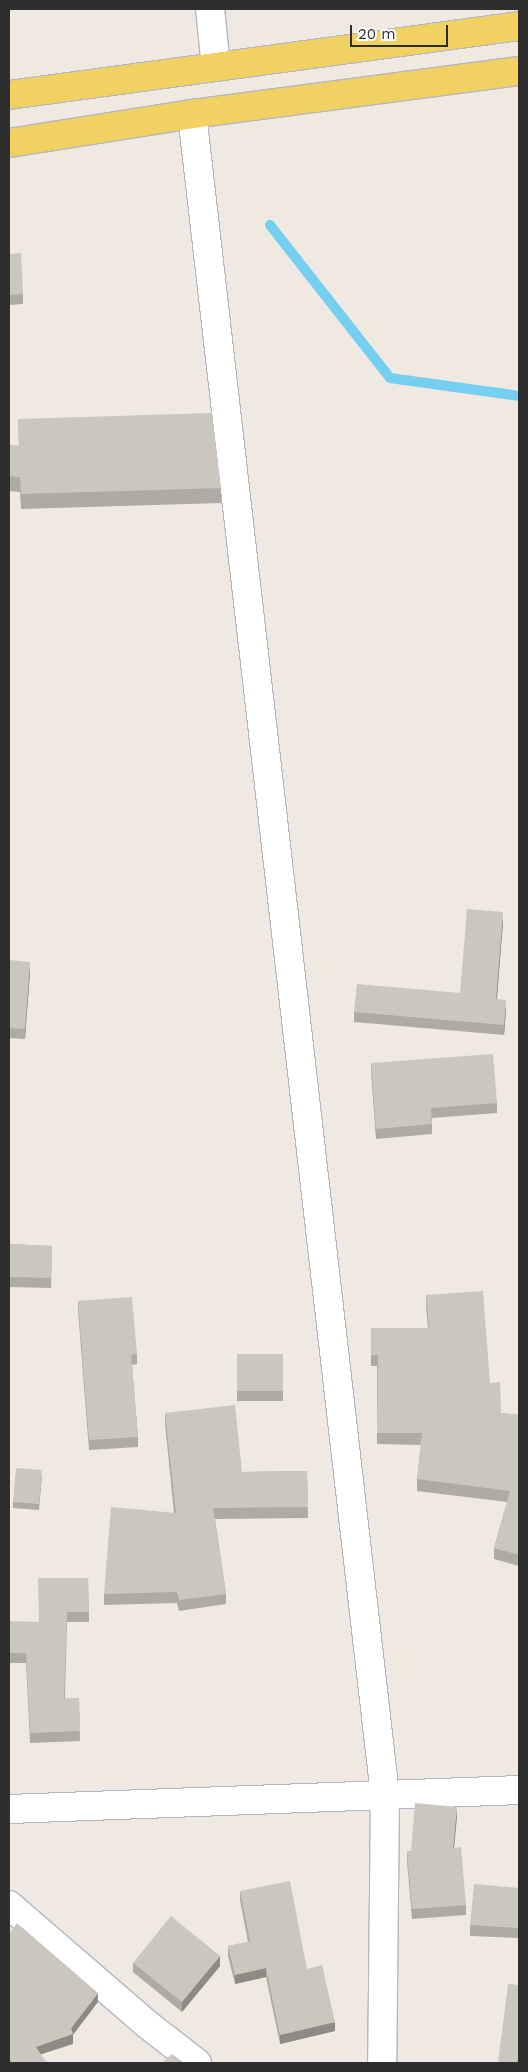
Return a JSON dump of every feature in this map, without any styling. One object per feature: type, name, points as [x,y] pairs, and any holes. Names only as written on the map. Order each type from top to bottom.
[{"type":"main road","points":[[9,95],[519,26]]},
{"type":"main road","points":[[9,143],[192,114],[519,71]]},
{"type":"street","points":[[210,9],[216,67]]},
{"type":"street","points":[[192,114],[385,1796],[382,2063]]},
{"type":"street","points":[[9,1809],[519,1790]]},
{"type":"street","points":[[9,1904],[148,2025],[197,2063]]},
{"type":"building","points":[[21,253],[23,294],[9,295],[9,254]]},
{"type":"building","points":[[212,413],[221,488],[21,494],[20,477],[9,476],[9,445],[19,446],[18,419]]},
{"type":"building","points":[[467,909],[503,912],[496,999],[506,1000],[504,1025],[354,1012],[357,984],[460,993]]},
{"type":"building","points":[[9,960],[30,962],[25,1029],[9,1028]]},
{"type":"building","points":[[493,1054],[497,1103],[431,1108],[432,1124],[376,1129],[371,1063]]},
{"type":"building","points":[[9,1244],[52,1246],[51,1278],[9,1277]]},
{"type":"building","points":[[483,1291],[490,1383],[500,1382],[501,1413],[519,1415],[519,1555],[494,1548],[510,1491],[417,1479],[422,1433],[377,1433],[378,1355],[371,1355],[371,1328],[429,1328],[426,1295]]},
{"type":"building","points":[[132,1297],[137,1354],[131,1355],[138,1437],[89,1440],[78,1301]]},
{"type":"building","points":[[237,1354],[283,1354],[283,1391],[237,1391]]},
{"type":"building","points":[[235,1405],[242,1472],[307,1471],[308,1507],[213,1508],[226,1594],[179,1600],[177,1592],[104,1594],[111,1507],[176,1513],[165,1413]]},
{"type":"building","points":[[16,1468],[42,1470],[39,1504],[13,1502]]},
{"type":"building","points":[[38,1578],[88,1578],[89,1612],[67,1612],[64,1699],[79,1698],[80,1731],[30,1733],[26,1653],[9,1653],[9,1621],[39,1622]]},
{"type":"building","points":[[415,1803],[457,1807],[453,1848],[461,1847],[466,1905],[412,1909],[407,1851],[411,1851]]},
{"type":"building","points":[[290,1881],[307,1969],[322,1965],[335,2022],[280,2035],[266,1968],[235,1975],[228,1946],[250,1941],[240,1891]]},
{"type":"building","points":[[474,1884],[519,1888],[519,1928],[470,1925]]},
{"type":"building","points":[[171,1916],[220,1956],[182,2002],[133,1963]]},
{"type":"building","points":[[17,1923],[98,1993],[71,2028],[73,2034],[36,2047],[47,2063],[9,2063],[9,1931],[10,1933]]},
{"type":"building","points":[[508,1984],[519,1985],[519,2063],[498,2063]]},
{"type":"building","points":[[172,2054],[184,2063],[162,2063]]},
{"type":"waterway","points":[[270,225],[390,378],[519,396]]}]
